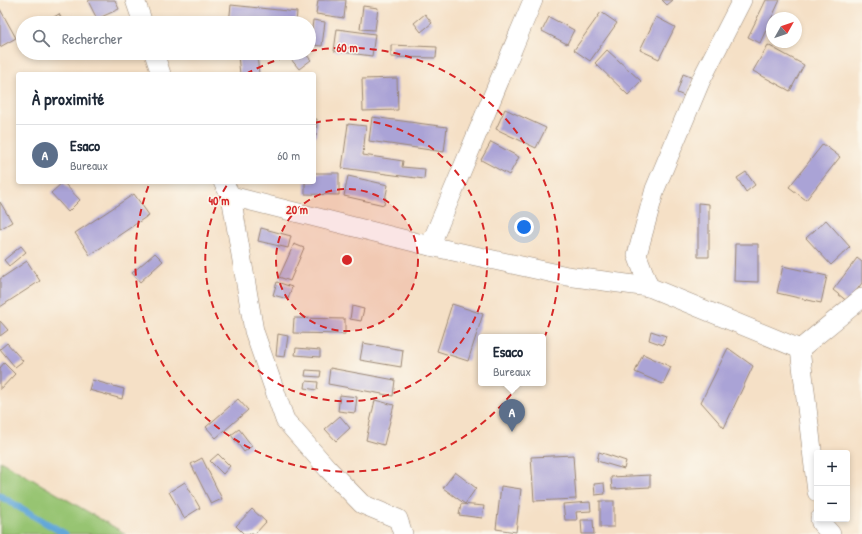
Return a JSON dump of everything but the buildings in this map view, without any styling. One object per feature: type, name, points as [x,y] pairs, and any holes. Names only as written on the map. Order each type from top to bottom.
[{"type":"street","points":[[135,0],[141,16]]},
{"type":"street","points":[[430,246],[532,0]]},
{"type":"street","points":[[649,287],[637,255],[655,189],[700,82],[742,0]]},
{"type":"street","points":[[157,60],[161,72]]},
{"type":"street","points":[[403,534],[398,519],[362,504],[328,469],[285,420],[254,330],[227,189],[430,246],[567,276],[649,287],[800,349]]},
{"type":"street","points":[[800,349],[862,298]]},
{"type":"street","points":[[800,349],[816,486]]},
{"type":"street","points":[[821,522],[831,534]]},
{"type":"green space","points":[[0,461],[18,471],[126,534],[0,534]]},
{"type":"waterway","points":[[0,496],[65,534]]},
{"type":"place","name":"Esaco","points":[[512,432]]}]
